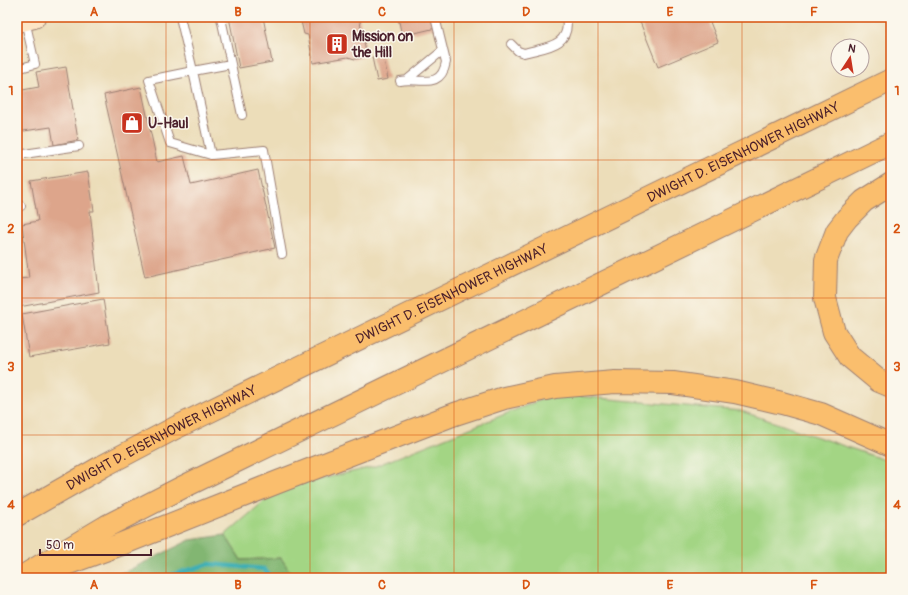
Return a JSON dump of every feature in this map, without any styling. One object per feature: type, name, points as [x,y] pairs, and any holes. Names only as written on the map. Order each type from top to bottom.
[{"type":"highway","name":"DWIGHT D. EISENHOWER HIGHWAY","points":[[17,515],[103,466],[175,428],[891,80]]},
{"type":"highway","points":[[20,578],[107,526],[181,488],[891,143]]},
{"type":"highway","points":[[891,184],[864,201],[837,231],[826,260],[825,298],[834,332],[850,358],[879,381],[891,386]]},
{"type":"highway","points":[[28,578],[119,545],[168,524],[455,414],[504,398],[555,387],[622,382],[673,383],[735,392],[821,414],[891,445]]},
{"type":"lane","points":[[180,17],[211,155]]},
{"type":"lane","points":[[435,17],[442,51],[446,62],[444,70],[440,76],[433,80],[422,82],[404,80],[442,51]]},
{"type":"lane","points":[[511,44],[518,51],[524,53],[557,44],[567,33],[568,24],[566,17]]},
{"type":"lane","points":[[220,18],[242,115]]},
{"type":"lane","points":[[17,69],[35,64],[25,19]]},
{"type":"lane","points":[[231,64],[149,80],[170,143],[211,155],[264,150],[282,254]]},
{"type":"lane","points":[[17,155],[79,146]]},
{"type":"green space","points":[[555,394],[741,411],[891,462],[891,578],[294,578],[281,558],[241,560],[225,535],[278,489],[373,467]]},
{"type":"green space","points":[[225,535],[241,560],[281,558],[294,578],[105,578],[127,571],[190,540]]},
{"type":"building","points":[[229,17],[263,17],[272,62],[239,68]]},
{"type":"building","name":"Mission on the Hill","points":[[300,17],[359,17],[366,53],[361,58],[355,59],[348,57],[313,63],[308,35],[304,34]]},
{"type":"building","points":[[398,17],[434,17],[436,28],[402,36]]},
{"type":"building","points":[[636,17],[708,17],[718,42],[658,67],[640,22],[638,22]]},
{"type":"building","points":[[383,55],[388,79],[377,81],[372,57]]},
{"type":"building","points":[[66,67],[78,140],[54,145],[51,127],[17,132],[17,91],[39,87],[36,72]]},
{"type":"building","points":[[141,87],[157,162],[184,156],[191,185],[258,170],[275,248],[145,277],[104,95]]},
{"type":"building","points":[[88,172],[94,211],[90,211],[99,292],[19,307],[17,279],[29,278],[22,224],[38,221],[31,181]]},
{"type":"building","points":[[103,299],[110,343],[29,357],[22,314]]},
{"type":"waterway","points":[[165,578],[209,564],[264,569],[271,578]]},
{"type":"place","name":"Mission on the Hill","points":[[337,44]]},
{"type":"place","name":"U-Haul","points":[[132,123]]}]
